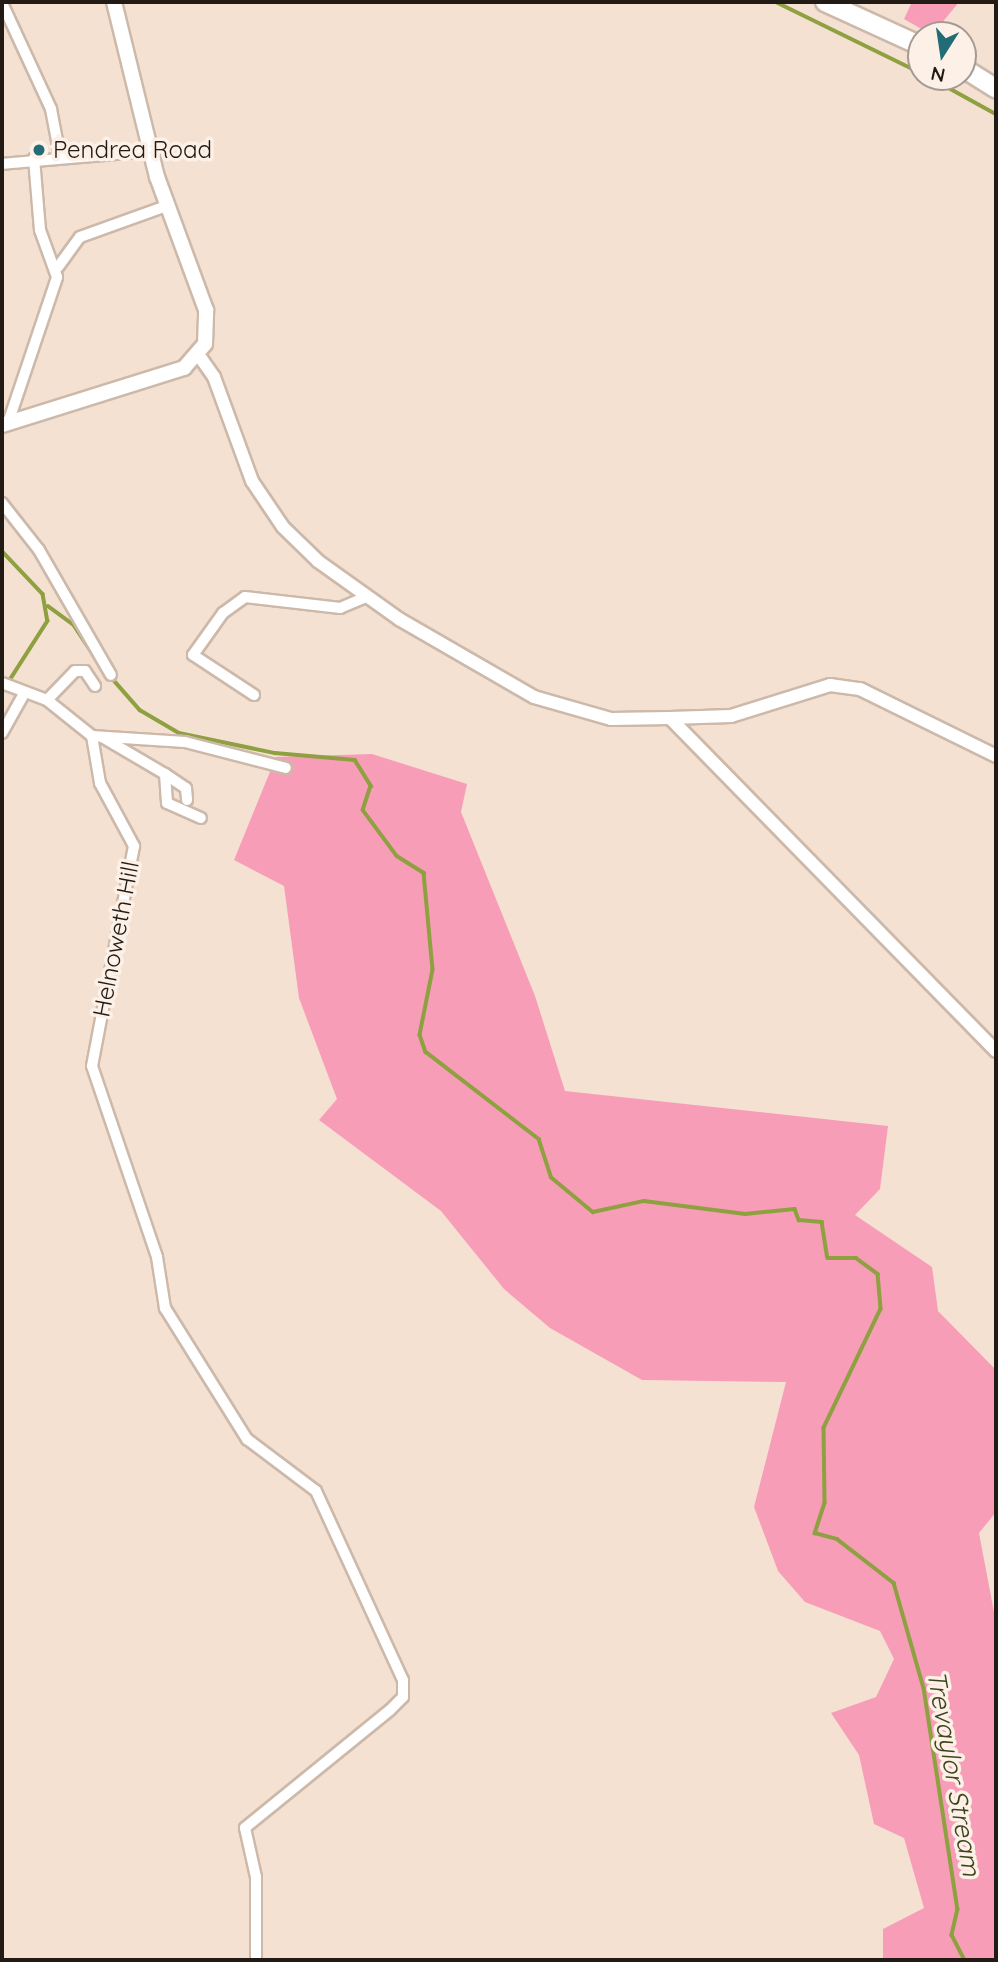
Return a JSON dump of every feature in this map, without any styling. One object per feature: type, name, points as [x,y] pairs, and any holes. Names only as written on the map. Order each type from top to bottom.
[{"type":"highway","points":[[825,2],[907,40]]},
{"type":"highway","points":[[977,77],[996,89]]},
{"type":"main road","points":[[5,424],[150,380],[200,357],[206,310],[166,206],[114,2]]},
{"type":"street","points":[[4,3],[51,109],[60,156]]},
{"type":"street","points":[[2,163],[34,158],[152,150]]},
{"type":"street","points":[[34,158],[40,230],[58,267]]},
{"type":"street","points":[[5,424],[58,267],[80,237],[166,206]]},
{"type":"street","points":[[200,357],[214,377],[262,497],[309,552],[366,597],[534,697],[611,719],[731,716],[830,685],[860,689],[996,756]]},
{"type":"street","points":[[2,503],[39,550],[111,675]]},
{"type":"street","points":[[254,695],[193,655],[223,613],[245,597],[340,608],[366,597]]},
{"type":"street","points":[[47,700],[75,671],[85,671],[95,686]]},
{"type":"street","points":[[2,683],[47,700],[97,737],[165,774],[186,788],[187,800]]},
{"type":"street","points":[[2,733],[20,690]]},
{"type":"street","points":[[670,718],[996,1051]]},
{"type":"street","points":[[97,737],[185,742],[286,768]]},
{"type":"street","name":"Helnoweth Hill","points":[[97,737],[100,783],[134,846],[92,1066],[157,1257],[171,1322],[247,1439],[316,1491],[403,1680],[403,1697],[390,1710],[245,1828],[256,1877],[256,1960]]},
{"type":"street","points":[[165,774],[167,803],[201,818]]},
{"type":"shaded area","points":[[912,2],[959,2],[943,21],[904,19]]},
{"type":"shaded area","points":[[372,754],[467,784],[461,812],[535,996],[565,1091],[888,1126],[880,1189],[855,1215],[932,1267],[938,1311],[996,1370],[996,1512],[979,1533],[996,1623],[996,1960],[883,1960],[883,1929],[924,1908],[904,1838],[874,1824],[859,1755],[831,1713],[876,1697],[894,1659],[880,1631],[805,1602],[778,1571],[754,1507],[786,1382],[642,1380],[550,1328],[504,1289],[441,1211],[319,1120],[337,1099],[299,998],[284,886],[234,860],[276,757]]},
{"type":"waterway","points":[[776,2],[907,66]]},
{"type":"waterway","points":[[954,91],[996,114]]},
{"type":"waterway","points":[[2,551],[43,594],[48,621],[2,693]]},
{"type":"waterway","name":"Trevaylor Stream","points":[[48,606],[74,625],[99,663]]},
{"type":"waterway","name":"Trevaylor Stream","points":[[111,677],[140,710],[179,733],[275,753],[355,760],[371,786],[363,810],[397,856],[424,873],[433,970],[420,1035],[426,1052],[539,1139],[551,1177],[593,1212],[644,1201],[745,1214],[795,1209],[799,1220],[822,1222],[828,1258],[856,1258],[878,1274],[881,1309],[824,1428],[825,1503],[815,1533],[837,1539],[894,1583],[924,1688],[958,1909],[952,1935],[965,1960]]},
{"type":"place","name":"Pendrea Road","points":[[39,150]]}]
